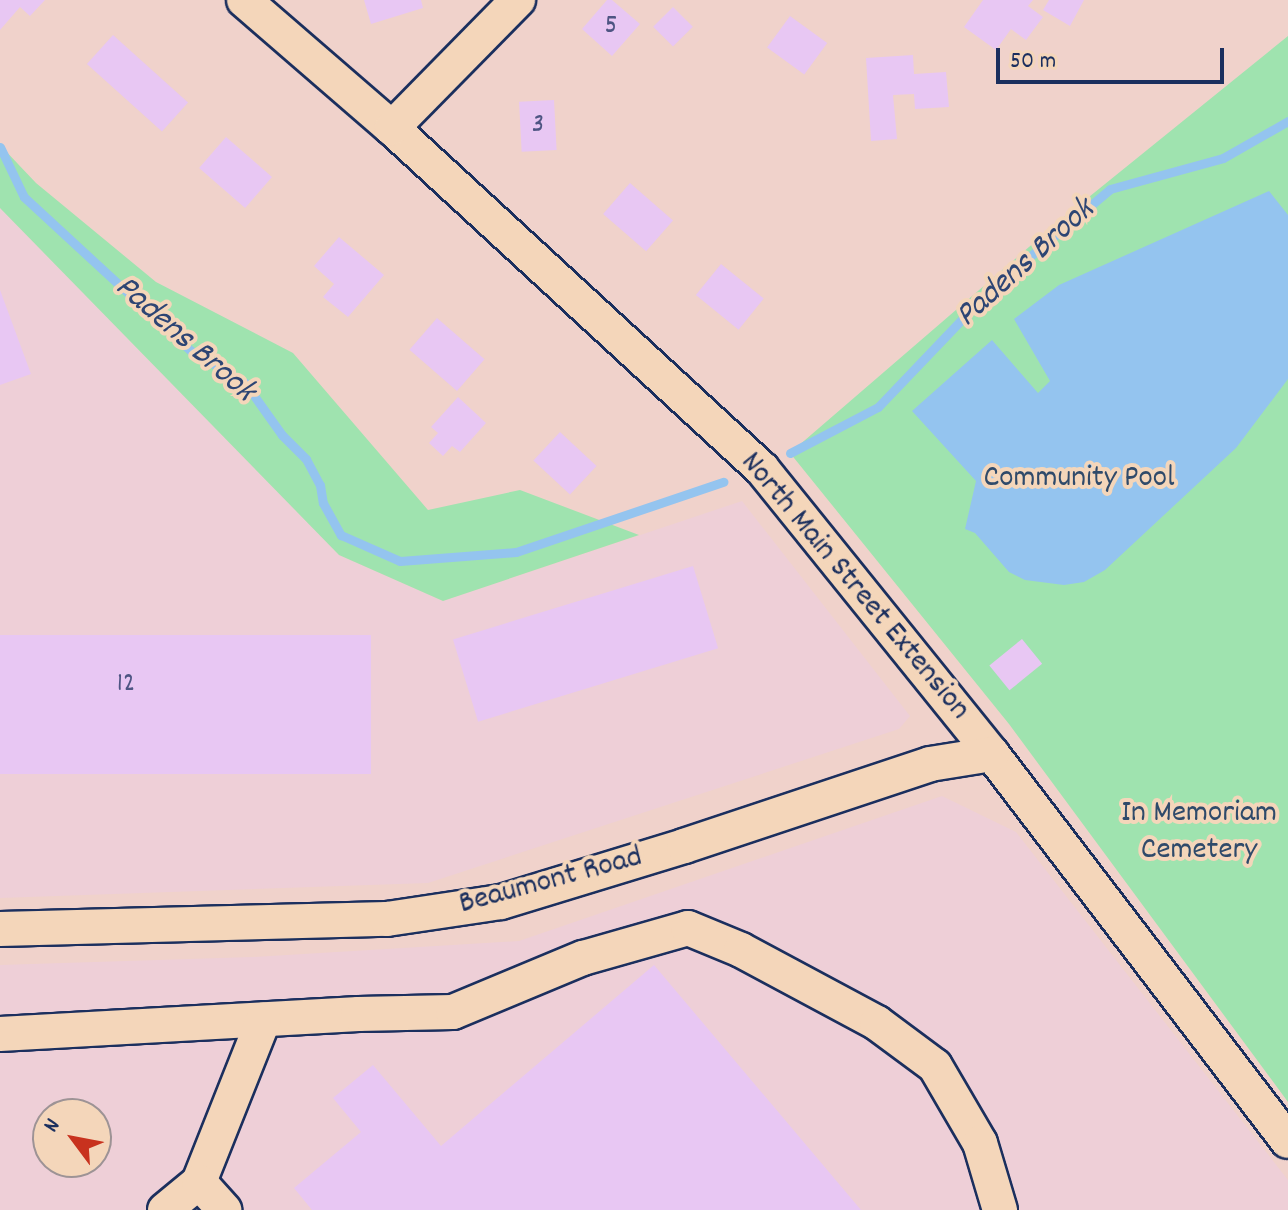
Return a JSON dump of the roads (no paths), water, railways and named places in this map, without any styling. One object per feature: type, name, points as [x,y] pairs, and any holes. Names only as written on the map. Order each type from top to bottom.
[{"type":"street","name":"North Main Street Extension","points":[[244,0],[392,128],[762,469],[992,754],[1288,1141]]},
{"type":"street","points":[[392,128],[518,0]]},
{"type":"street","name":"Beaumont Road","points":[[0,929],[387,919],[501,902],[684,846],[930,764],[992,754]]},
{"type":"street","points":[[0,1034],[453,1012],[583,958],[688,928],[741,950],[877,1023],[935,1066],[980,1143],[1000,1210]]},
{"type":"street","points":[[165,1210],[199,1182],[264,1019]]},
{"type":"street","points":[[199,1182],[224,1210]]},
{"type":"water","points":[[1269,191],[1288,215],[1288,379],[1236,448],[1105,570],[1084,582],[1064,585],[1025,580],[1009,572],[975,533],[965,529],[976,481],[912,411],[992,340],[1038,393],[1050,381],[1014,319],[1059,285]]},
{"type":"waterway","name":"Padens Brook","points":[[790,453],[878,407],[989,291],[1110,189],[1223,158],[1288,121]]},
{"type":"waterway","name":"Padens Brook","points":[[0,147],[24,197],[190,350],[245,383],[282,435],[306,459],[320,485],[323,503],[341,535],[400,561],[516,552],[723,482]]},
{"type":"park label","name":"Community Pool","points":[[1079,479]]},
{"type":"park label","name":"In Memoriam Cemetery","points":[[1199,834]]}]
